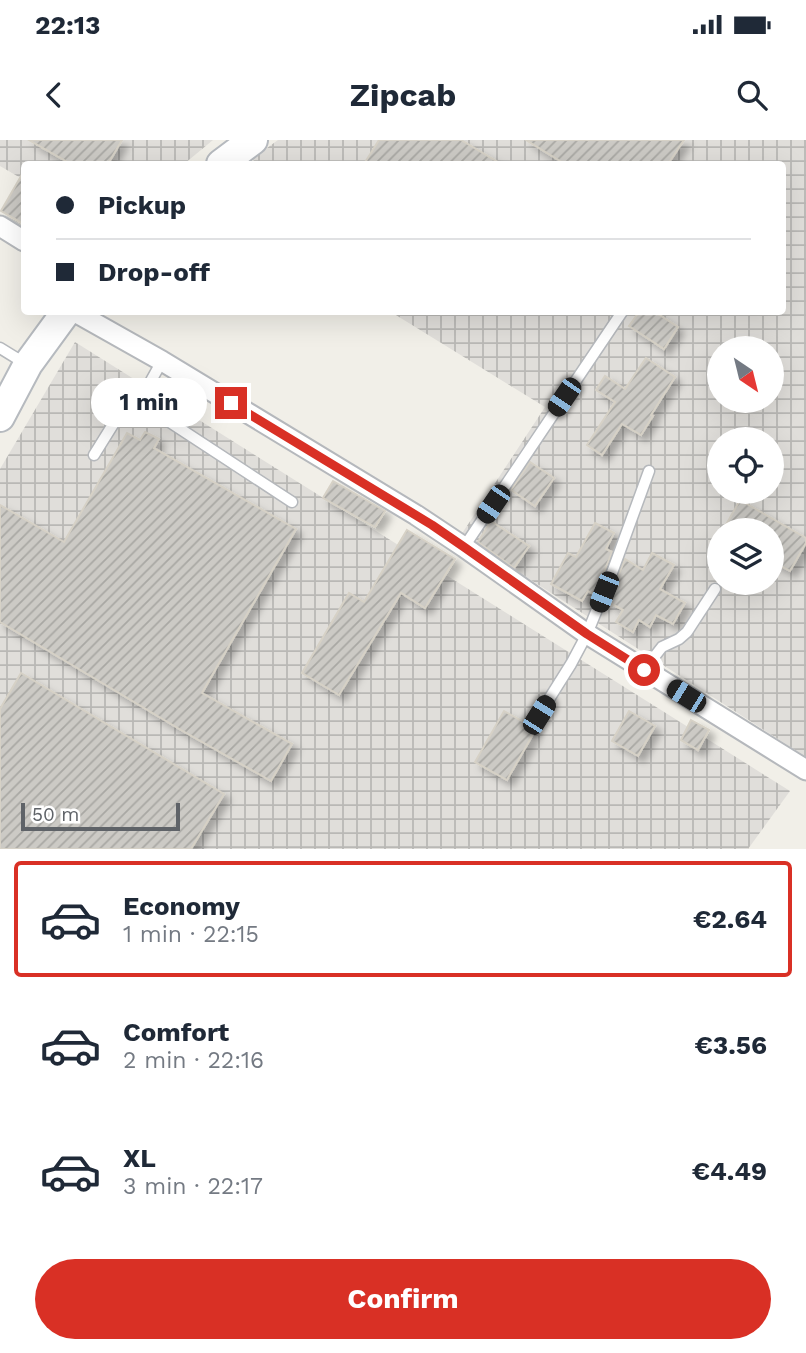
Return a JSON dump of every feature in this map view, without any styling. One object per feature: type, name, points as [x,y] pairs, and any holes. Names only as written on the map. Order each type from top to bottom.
[{"type":"street","points":[[225,161],[253,140]]},
{"type":"street","points":[[0,226],[21,239]]},
{"type":"street","points":[[0,417],[28,364],[64,315]]},
{"type":"street","points":[[80,315],[162,361],[416,515],[587,634],[806,770]]},
{"type":"lane","points":[[464,547],[620,315]]},
{"type":"lane","points":[[0,348],[28,364]]},
{"type":"lane","points":[[137,406],[162,361]]},
{"type":"lane","points":[[94,455],[122,410],[137,406],[159,415],[292,502]]},
{"type":"lane","points":[[539,715],[587,634],[649,471]]},
{"type":"lane","points":[[644,670],[662,647],[687,632],[711,595]]},
{"type":"shaded area","points":[[0,140],[213,140],[188,161],[21,161],[21,178],[0,166]]},
{"type":"shaded area","points":[[278,140],[806,140],[806,757],[461,535],[545,407],[396,315],[786,315],[786,161],[252,159]]},
{"type":"shaded area","points":[[75,342],[790,791],[748,849],[0,849],[0,469]]},
{"type":"building","points":[[29,140],[122,140],[110,161],[66,161]]},
{"type":"building","points":[[379,140],[461,140],[496,161],[366,161]]},
{"type":"building","points":[[526,140],[684,140],[670,161],[560,161]]},
{"type":"building","points":[[21,176],[21,222],[1,211]]},
{"type":"building","points":[[637,315],[660,315],[678,327],[664,349],[629,326]]},
{"type":"building","points":[[646,358],[675,377],[641,435],[622,424],[602,455],[587,445],[615,402],[596,390],[605,376],[625,389]]},
{"type":"building","points":[[145,432],[159,439],[154,448],[296,529],[202,693],[292,744],[271,781],[0,622],[0,505],[64,542],[127,433],[140,440]]},
{"type":"building","points":[[530,462],[554,478],[535,506],[511,490]]},
{"type":"building","points":[[333,481],[385,511],[375,527],[323,498]]},
{"type":"building","points":[[738,504],[747,504],[771,518],[730,518]]},
{"type":"building","points":[[491,521],[529,546],[514,568],[478,542]]},
{"type":"building","points":[[595,523],[614,533],[606,549],[612,552],[595,595],[588,591],[582,601],[551,584],[568,553],[576,557]]},
{"type":"building","points":[[784,525],[806,538],[806,543],[790,571],[784,568]]},
{"type":"building","points":[[407,530],[455,559],[425,608],[401,593],[339,695],[302,673],[349,593],[364,602]]},
{"type":"building","points":[[652,553],[674,565],[660,589],[685,603],[673,624],[656,615],[650,627],[639,620],[633,632],[616,622],[623,610],[608,602],[625,559],[643,570]]},
{"type":"building","points":[[21,673],[224,794],[191,849],[0,849],[0,709]]},
{"type":"building","points":[[504,711],[536,729],[507,780],[475,762]]},
{"type":"building","points":[[629,711],[655,726],[638,756],[612,741]]},
{"type":"building","points":[[691,720],[709,730],[698,750],[681,740]]},
{"type":"route","points":[[231,403],[432,525],[587,634],[644,670]]}]
